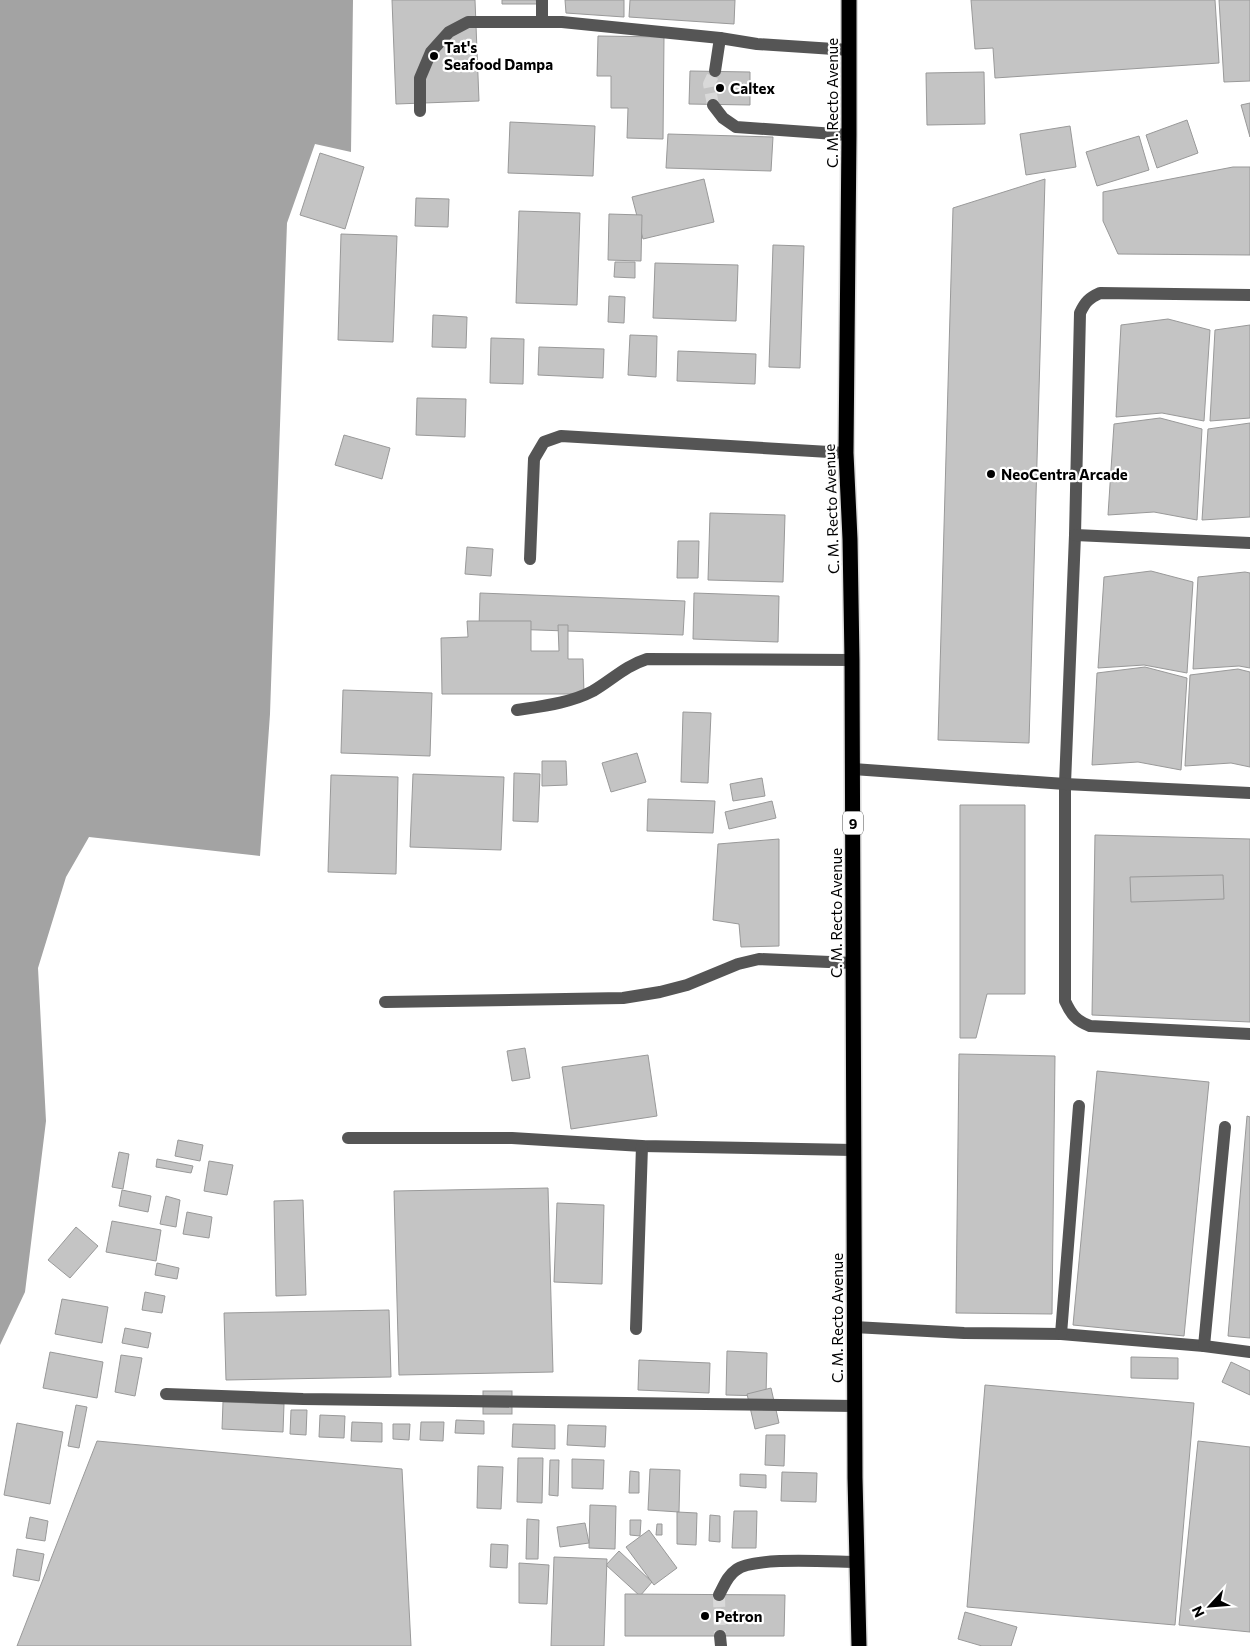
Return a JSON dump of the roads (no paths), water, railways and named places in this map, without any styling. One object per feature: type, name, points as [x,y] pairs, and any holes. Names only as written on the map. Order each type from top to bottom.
[{"type":"highway","name":"C. M. Recto Avenue","points":[[849,0],[850,135],[846,453],[850,539],[852,660],[854,1327],[859,1646]]},
{"type":"street","points":[[542,0],[542,22]]},
{"type":"street","points":[[420,111],[420,78],[431,52],[449,32],[468,22],[542,22],[595,25],[720,38],[757,44],[849,50]]},
{"type":"street","points":[[715,72],[720,38]]},
{"type":"street","points":[[713,105],[722,118],[736,127],[850,135]]},
{"type":"street","points":[[1250,295],[1100,293],[1091,297],[1085,303],[1080,313],[1075,535],[1065,784],[1065,1002],[1071,1014],[1080,1022],[1090,1026],[1250,1034]]},
{"type":"street","points":[[530,559],[534,459],[544,442],[561,436],[846,453]]},
{"type":"street","points":[[1075,535],[1250,543]]},
{"type":"street","points":[[517,710],[566,701],[593,691],[632,664],[647,659],[852,660]]},
{"type":"street","points":[[853,769],[1065,784],[1250,793]]},
{"type":"street","points":[[385,1002],[623,998],[687,985],[738,964],[758,959],[853,963]]},
{"type":"street","points":[[1061,1334],[1079,1106]]},
{"type":"street","points":[[1204,1346],[1225,1127]]},
{"type":"street","points":[[348,1138],[512,1138],[642,1146],[853,1150]]},
{"type":"street","points":[[636,1329],[642,1146]]},
{"type":"street","points":[[854,1327],[964,1333],[1061,1334],[1204,1346],[1250,1352]]},
{"type":"street","points":[[166,1394],[313,1399],[855,1406]]},
{"type":"street","points":[[719,1595],[728,1578],[736,1569],[748,1564],[773,1562],[858,1562]]},
{"type":"tunnel","points":[[713,105],[709,84],[715,71]]},
{"type":"tunnel","points":[[719,1595],[720,1636]]},
{"type":"place","name":"Tat's Seafood Dampa","points":[[434,56]]},
{"type":"place","name":"Caltex","points":[[720,88]]},
{"type":"place","name":"NeoCentra Arcade","points":[[991,474]]},
{"type":"place","name":"Petron","points":[[705,1616]]}]
